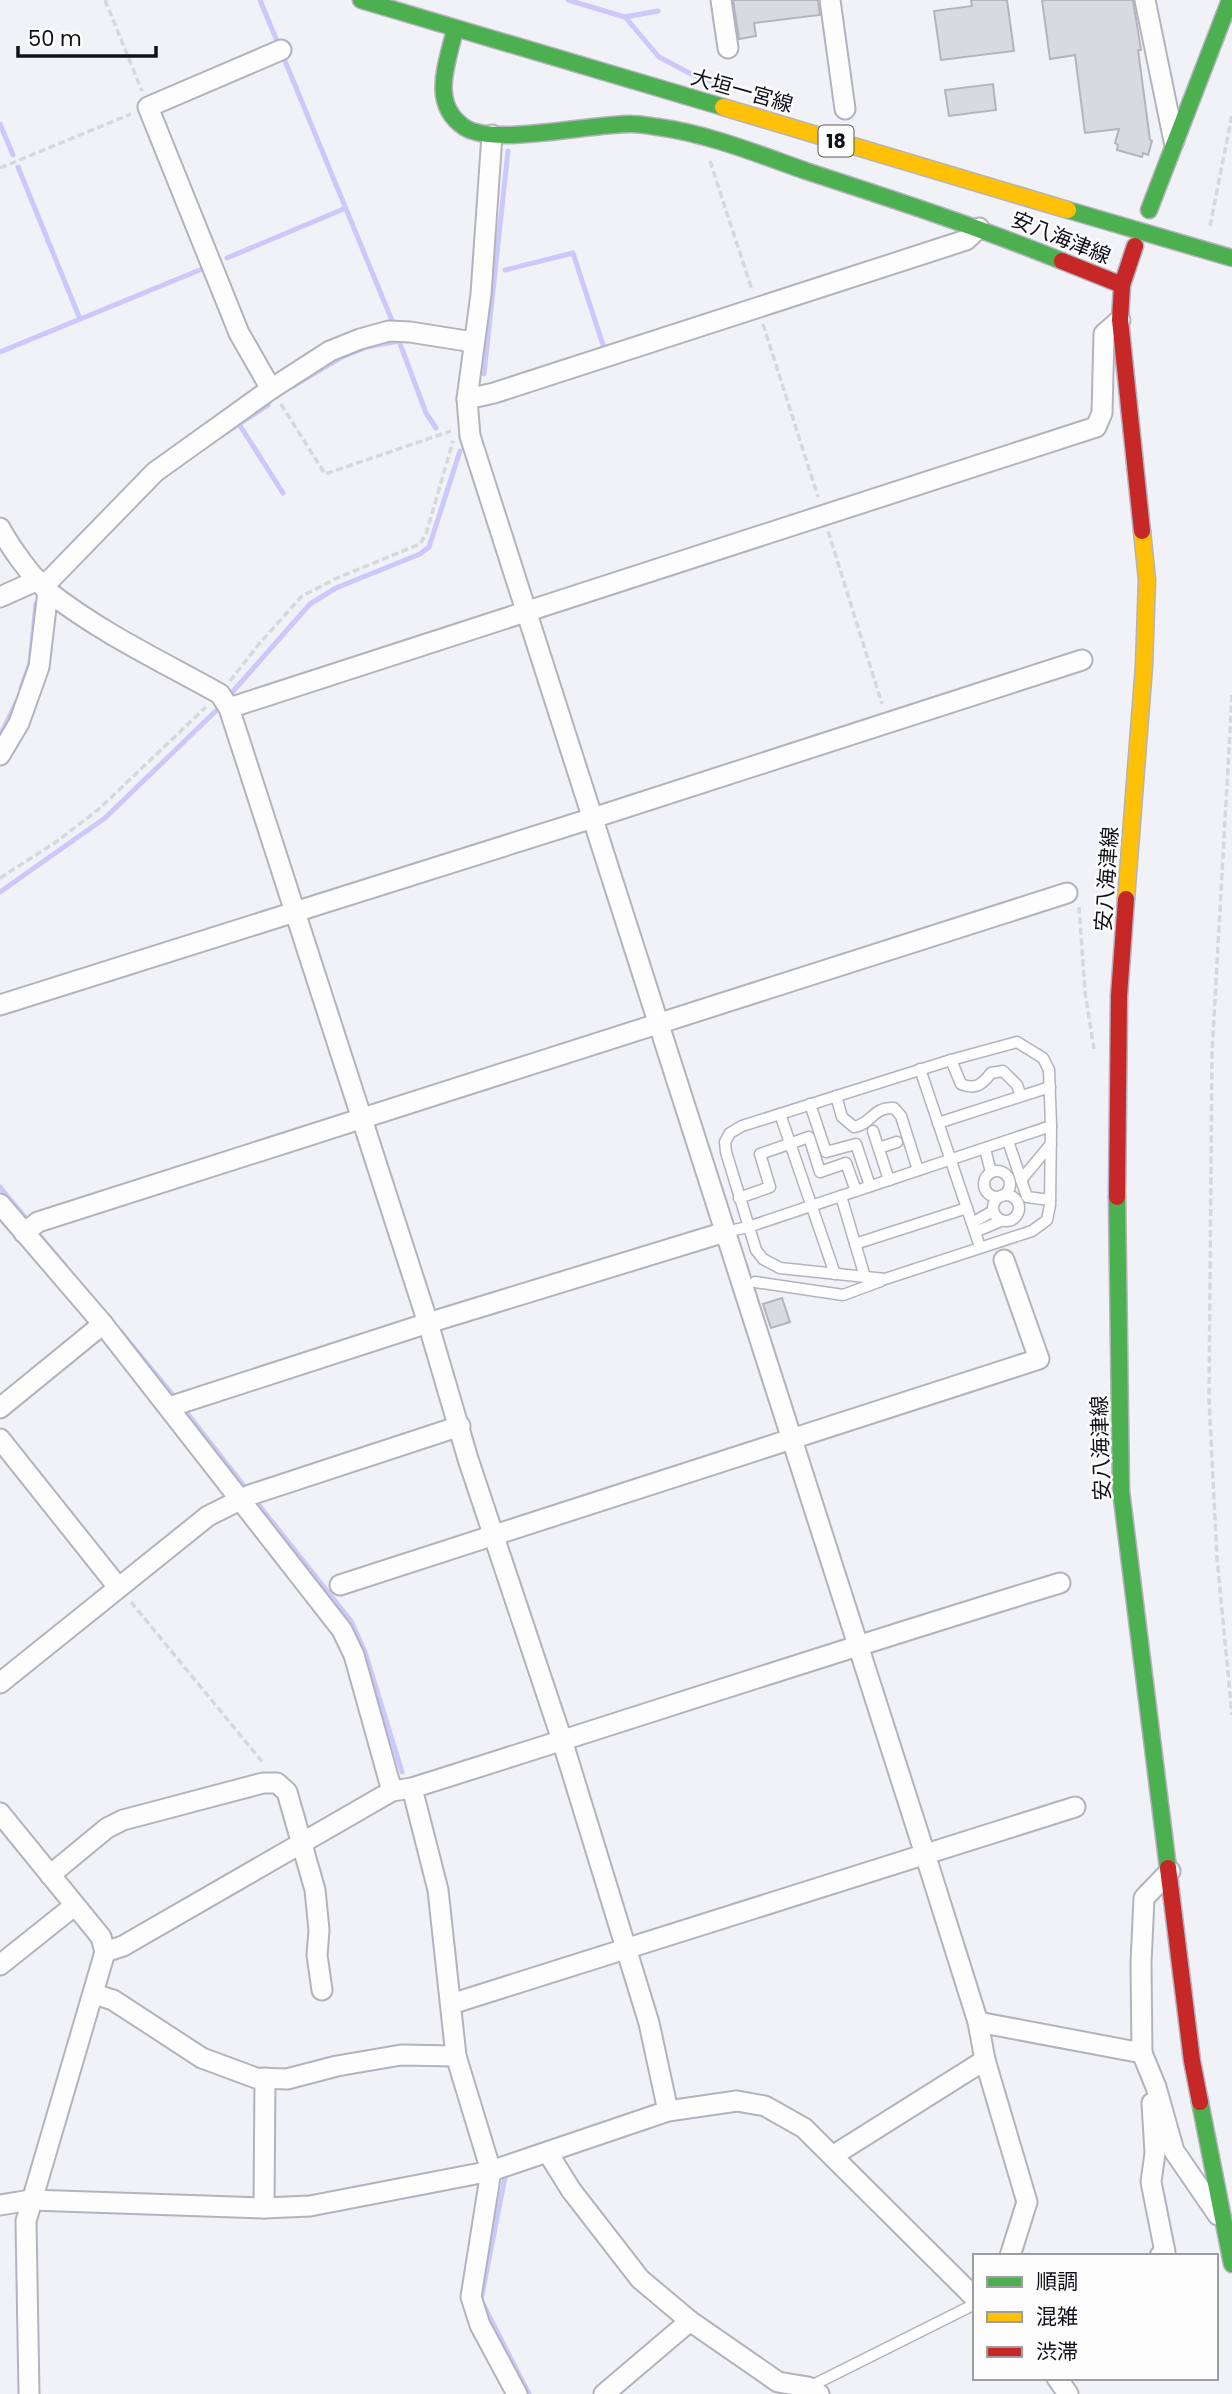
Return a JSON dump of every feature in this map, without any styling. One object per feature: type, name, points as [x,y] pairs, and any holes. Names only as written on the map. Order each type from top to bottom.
[{"type":"main road","name":"大垣一宮線","points":[[361,0],[420,5],[456,29],[1224,255]]},
{"type":"main road","points":[[1149,211],[1230,0]]},
{"type":"main road","name":"安八海津線","points":[[456,29],[442,89],[445,104],[453,117],[464,127],[477,133],[492,135],[632,124],[687,131],[979,228],[1122,285],[1120,320],[1147,580],[1144,666],[1119,996],[1117,1191],[1121,1491],[1192,2061],[1232,2264]]},
{"type":"main road","points":[[1122,285],[1135,246]]},
{"type":"street","points":[[721,0],[728,48]]},
{"type":"street","points":[[830,0],[845,109]]},
{"type":"street","points":[[1145,0],[1174,142]]},
{"type":"street","points":[[271,389],[239,333],[148,107],[281,50]]},
{"type":"street","points":[[492,135],[481,294],[467,399],[470,436],[978,2022],[985,2060],[1027,2203],[1011,2254]]},
{"type":"street","points":[[467,399],[494,393],[966,240],[979,228]]},
{"type":"street","points":[[225,701],[527,611],[1096,427],[1102,414],[1104,334],[1120,320]]},
{"type":"street","points":[[0,597],[43,586],[155,472],[271,389],[330,351],[389,331],[473,342]]},
{"type":"street","points":[[0,528],[43,586],[106,630],[225,701],[428,1323],[468,1459],[562,1741],[649,2023],[668,2112]]},
{"type":"street","points":[[0,755],[19,723],[39,667],[43,586]]},
{"type":"street","points":[[0,1005],[1082,660]]},
{"type":"street","points":[[24,1233],[38,1222],[361,1121],[1067,893]]},
{"type":"street","points":[[0,1204],[103,1324],[342,1630],[354,1655],[392,1791]]},
{"type":"street","points":[[169,1407],[428,1323],[725,1232]]},
{"type":"street","points":[[340,1585],[1040,1359],[1004,1260]]},
{"type":"street","points":[[0,1408],[103,1324]]},
{"type":"street","points":[[0,1683],[208,1516],[241,1498],[460,1426]]},
{"type":"street","points":[[0,1439],[118,1587]]},
{"type":"street","points":[[105,1952],[123,1947],[392,1791],[562,1741],[1060,1583]]},
{"type":"street","points":[[50,1875],[107,1828],[123,1820],[263,1783],[278,1783],[287,1792],[315,1890],[319,1930],[317,1955],[323,1990]]},
{"type":"street","points":[[412,1787],[438,1890],[456,2056],[491,2171],[471,2297],[480,2325],[517,2394]]},
{"type":"street","points":[[452,2004],[1074,1807]]},
{"type":"street","points":[[0,1813],[101,1937],[105,1952],[94,1994],[14,2203]]},
{"type":"street","points":[[1170,1871],[1144,1898],[1141,1963],[1142,2053],[1174,2151],[1222,2221]]},
{"type":"street","points":[[0,1965],[74,1906]]},
{"type":"street","points":[[94,1994],[113,2000],[202,2059],[256,2078],[287,2079],[337,2066],[401,2055],[456,2056]]},
{"type":"street","points":[[978,2022],[1142,2053]]},
{"type":"street","points":[[834,2155],[985,2060]]},
{"type":"street","points":[[1150,2072],[1155,2153],[1151,2182],[1165,2252],[1162,2254]]},
{"type":"street","points":[[264,2208],[265,2078]]},
{"type":"street","points":[[14,2203],[264,2208],[310,2206],[491,2171],[668,2112],[737,2101],[765,2106],[804,2128],[973,2296]]},
{"type":"street","points":[[548,2153],[571,2190],[640,2279],[690,2321],[778,2382],[814,2391]]},
{"type":"street","points":[[0,2188],[26,2221],[29,2394]]},
{"type":"street","points":[[604,2394],[690,2321]]},
{"type":"lane","points":[[755,1282],[843,1295],[1032,1231],[1047,1220],[1051,1143],[1049,1070],[1043,1059],[1017,1042],[920,1069],[742,1126],[730,1133],[725,1142],[726,1152],[748,1227],[763,1259],[780,1268],[885,1279]]},
{"type":"lane","points":[[951,1060],[961,1084],[976,1087],[991,1073],[1003,1072],[1017,1085],[1021,1096]]},
{"type":"lane","points":[[920,1069],[980,1247]]},
{"type":"lane","points":[[938,1123],[1049,1087]]},
{"type":"lane","points":[[836,1096],[842,1117],[854,1127],[861,1126],[884,1107],[894,1108],[901,1116],[918,1171]]},
{"type":"lane","points":[[810,1104],[826,1152],[856,1144],[870,1186]]},
{"type":"lane","points":[[780,1114],[835,1274]]},
{"type":"lane","points":[[725,1232],[748,1227],[1051,1126]]},
{"type":"lane","points":[[873,1131],[889,1180]]},
{"type":"lane","points":[[740,1198],[769,1187],[760,1154],[809,1136],[820,1172],[846,1163],[856,1191]]},
{"type":"lane","points":[[1008,1141],[1027,1198],[1050,1200]]},
{"type":"lane","points":[[879,1148],[897,1142]]},
{"type":"lane","points":[[1021,1180],[1051,1143]]},
{"type":"lane","points":[[985,1149],[991,1172]]},
{"type":"lane","points":[[973,1227],[993,1211],[995,1202],[1010,1187],[1009,1179],[1004,1173],[991,1172]]},
{"type":"lane","points":[[973,1227],[1014,1219],[1019,1208],[1014,1198],[992,1197],[985,1191],[983,1183],[991,1172]]},
{"type":"lane","points":[[841,1196],[865,1277]]},
{"type":"lane","points":[[855,1244],[967,1208]]},
{"type":"lane","points":[[993,1211],[1001,1221]]},
{"type":"lane","points":[[814,2391],[973,2305]]},
{"type":"path","points":[[0,168],[148,107],[105,0]]},
{"type":"path","points":[[1209,234],[1232,115]]},
{"type":"path","points":[[0,878],[56,842],[99,809],[225,701],[259,644],[302,596],[337,578],[420,544],[426,534],[457,429],[325,474],[271,389]]},
{"type":"path","points":[[824,517],[888,723]]},
{"type":"path","points":[[1232,695],[1212,1053],[1209,1400],[1217,1558],[1232,1715]]},
{"type":"path","points":[[1067,893],[1079,903],[1085,992],[1095,1056]]},
{"type":"path","points":[[118,1587],[278,1783]]},
{"type":"building","points":[[733,0],[818,0],[820,15],[754,23],[756,36],[739,39]]},
{"type":"building","points":[[971,0],[1007,0],[1014,51],[941,60],[934,11],[972,6]]},
{"type":"building","points":[[1042,0],[1133,0],[1152,141],[1148,155],[1143,153],[1142,157],[1117,150],[1118,145],[1115,143],[1119,129],[1085,133],[1075,55],[1050,59]]},
{"type":"building","points":[[993,84],[996,110],[949,116],[945,90]]},
{"type":"building","points":[[782,1298],[790,1322],[771,1328],[763,1304]]},
{"type":"waterway","points":[[260,0],[279,46]]},
{"type":"waterway","points":[[568,0],[625,17],[659,57],[693,75],[725,86]]},
{"type":"waterway","points":[[625,17],[658,11]]},
{"type":"waterway","points":[[283,56],[393,323]]},
{"type":"waterway","points":[[0,124],[13,155]]},
{"type":"waterway","points":[[484,374],[508,151]]},
{"type":"waterway","points":[[18,167],[80,319]]},
{"type":"waterway","points":[[227,258],[346,208]]},
{"type":"waterway","points":[[505,270],[573,253],[604,348],[599,350]]},
{"type":"waterway","points":[[0,352],[207,267]]},
{"type":"waterway","points":[[293,386],[342,357],[367,347],[399,341],[426,413],[436,428]]},
{"type":"waterway","points":[[218,438],[268,405]]},
{"type":"waterway","points":[[239,424],[283,493]]},
{"type":"waterway","points":[[228,697],[310,604],[336,588],[420,554],[429,547],[460,451]]},
{"type":"waterway","points":[[21,688],[30,663],[36,604]]},
{"type":"waterway","points":[[0,736],[17,701]]},
{"type":"waterway","points":[[0,892],[105,818],[222,705]]},
{"type":"waterway","points":[[0,1187],[29,1222]]},
{"type":"waterway","points":[[35,1230],[67,1268]]},
{"type":"waterway","points":[[121,1332],[177,1400]]},
{"type":"waterway","points":[[183,1408],[248,1491]]},
{"type":"waterway","points":[[254,1499],[351,1621],[365,1652],[402,1772]]},
{"type":"waterway","points":[[505,2177],[481,2300],[529,2394]]},
{"type":"traffic: fast","points":[[361,0],[723,107]]},
{"type":"traffic: fast","points":[[1149,210],[1230,0]]},
{"type":"traffic: fast","points":[[455,29],[446,68],[444,94],[453,117],[464,127],[478,133],[520,135],[632,124],[677,130],[752,151],[967,225],[1062,261]]},
{"type":"traffic: fast","points":[[1068,210],[1232,258]]},
{"type":"traffic: fast","points":[[1117,1197],[1121,1491],[1168,1868]]},
{"type":"traffic: fast","points":[[1200,2102],[1232,2264]]},
{"type":"traffic: slow","points":[[723,107],[1068,210]]},
{"type":"traffic: slow","points":[[1126,899],[1144,666],[1147,580],[1142,531]]},
{"type":"traffic: jam","points":[[1122,285],[1135,246]]},
{"type":"traffic: jam","points":[[1062,261],[1122,285],[1120,320],[1142,531]]},
{"type":"traffic: jam","points":[[1117,1197],[1119,996],[1126,899]]},
{"type":"traffic: jam","points":[[1168,1868],[1192,2061],[1200,2102]]}]
